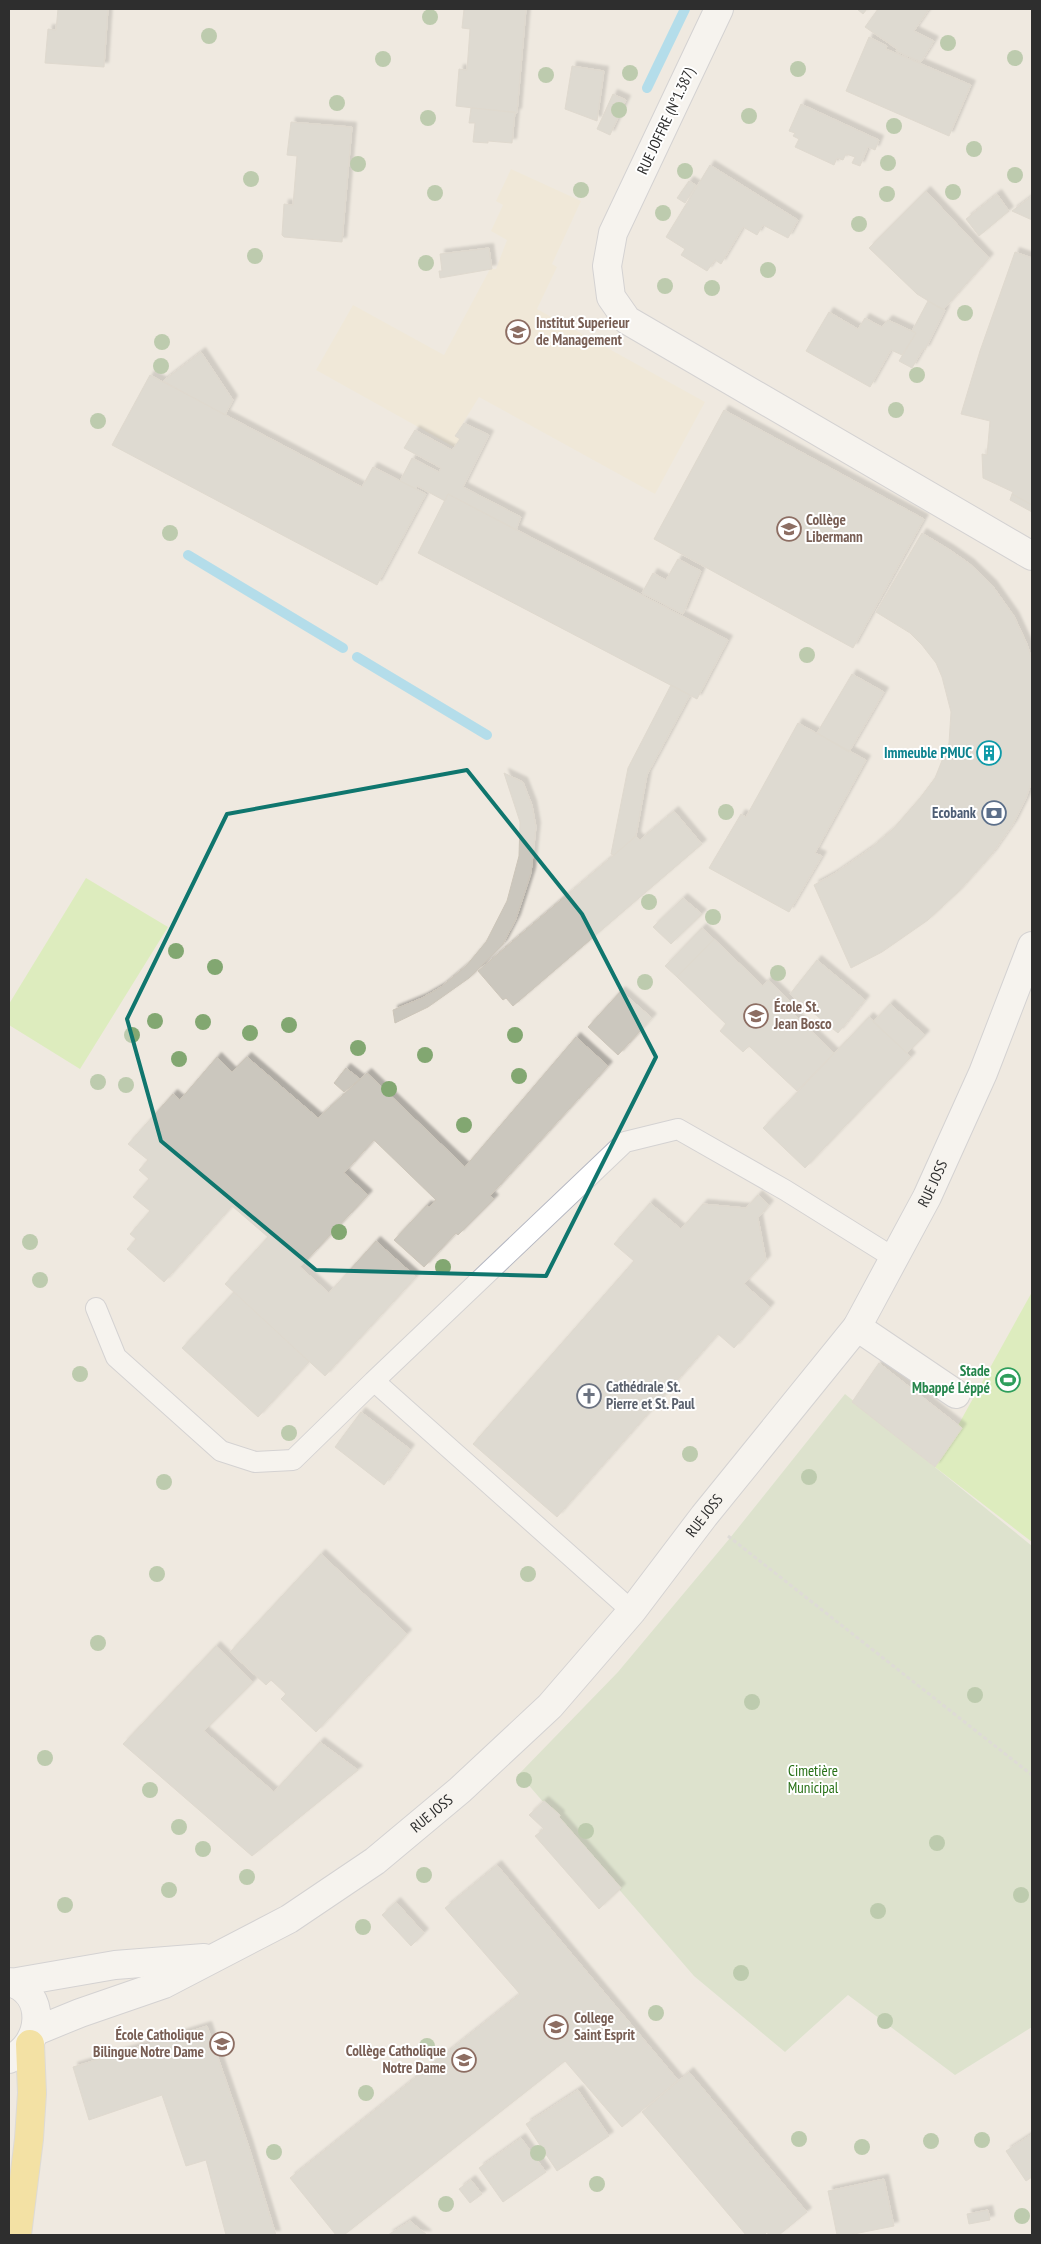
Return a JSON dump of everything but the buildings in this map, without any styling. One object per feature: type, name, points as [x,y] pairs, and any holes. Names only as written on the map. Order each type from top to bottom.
[{"type":"main road","name":"RUE JOFFRE (N°1.387)","points":[[719,9],[613,233],[606,266],[611,297],[628,320],[1032,556]]},
{"type":"main road","name":"RUE JOSS","points":[[25,2045],[80,2012],[164,1984],[290,1919],[375,1861],[453,1796],[550,1706],[632,1611],[704,1516],[857,1327],[927,1197],[983,1073],[1032,946]]},
{"type":"main road","points":[[857,1327],[956,1394]]},
{"type":"main road","points":[[10,1983],[115,1965],[218,1957]]},
{"type":"main road","points":[[10,1983],[26,1991],[34,2003],[37,2012],[25,2045],[32,2093],[30,2130],[18,2235]]},
{"type":"lane","points":[[96,1308],[116,1357],[221,1450],[256,1462],[293,1460],[625,1142],[678,1130],[785,1190],[894,1258]]},
{"type":"lane","points":[[374,1381],[632,1611]]},
{"type":"path","points":[[704,1516],[1032,1775]]},
{"type":"highlighted area","points":[[467,770],[582,914],[656,1057],[546,1276],[316,1270],[161,1141],[127,1019],[227,814]]},
{"type":"shaded area","name":"Institut Superieur de Management","points":[[511,169],[581,201],[552,264],[557,267],[537,309],[705,402],[655,494],[479,397],[455,436],[460,439],[454,447],[316,370],[353,305],[444,355],[490,269],[496,269],[507,240],[491,231],[503,205],[496,201]]},
{"type":"green space","points":[[86,878],[168,927],[80,1069],[9,1025],[9,1004]]},
{"type":"green space","name":"Stade Mbappé Léppé","points":[[1032,1292],[1032,1542],[935,1467]]},
{"type":"green space","name":"Cimetière Municipal","points":[[845,1394],[1032,1546],[1032,2027],[955,2075],[848,1995],[785,2052],[694,1976],[519,1774],[618,1672],[730,1538]]},
{"type":"waterway","points":[[647,88],[685,9]]},
{"type":"waterway","points":[[188,555],[343,648]]},
{"type":"waterway","points":[[357,657],[487,735]]},
{"type":"place","name":"Institut Superieur de Management","points":[[518,332]]},
{"type":"place","name":"Collège Libermann","points":[[789,529]]},
{"type":"place","name":"Immeuble PMUC","points":[[989,753]]},
{"type":"place","name":"Ecobank","points":[[994,813]]},
{"type":"place","name":"École St. Jean Bosco","points":[[756,1016]]},
{"type":"place","name":"Stade Mbappé Léppé","points":[[1008,1380]]},
{"type":"place","name":"Cathédrale St. Pierre et St. Paul","points":[[589,1396]]},
{"type":"place","name":"College Saint Esprit","points":[[556,2027]]},
{"type":"place","name":"École Catholique Bilingue Notre Dame","points":[[222,2044]]},
{"type":"place","name":"Collège Catholique Notre Dame","points":[[464,2060]]}]
